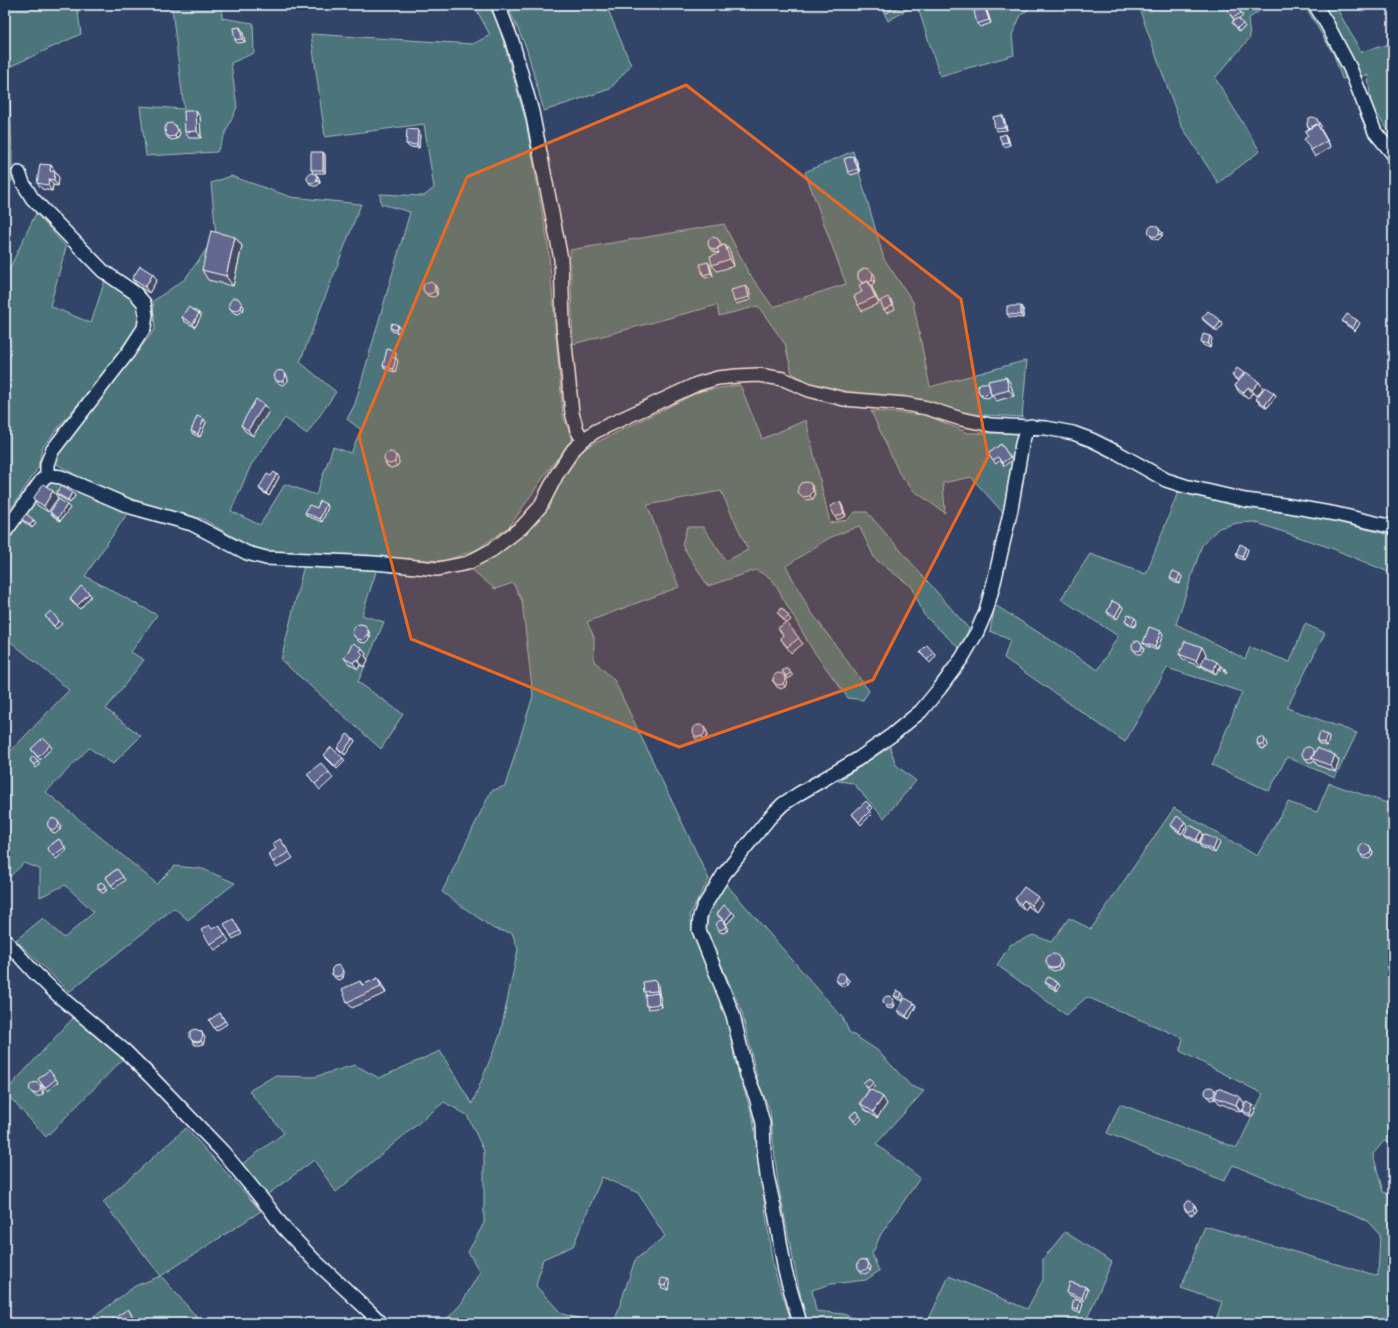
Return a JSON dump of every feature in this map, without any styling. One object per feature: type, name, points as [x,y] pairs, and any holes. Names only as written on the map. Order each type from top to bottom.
[{"type":"street","points":[[498,5],[512,41],[532,112],[561,260],[562,325],[572,413],[577,430],[583,440]]},
{"type":"street","points":[[1315,5],[1327,24],[1350,68],[1375,132],[1393,154]]},
{"type":"street","points":[[5,532],[31,493],[47,475],[48,464],[52,451],[129,351],[144,328],[146,315],[144,303],[135,293],[103,271],[32,198],[19,173]]},
{"type":"street","points":[[47,475],[61,476],[131,507],[192,524],[247,553],[266,558],[374,563],[438,569],[468,563],[492,550],[522,527],[540,507],[557,474],[573,450],[583,440],[596,431],[697,384],[718,378],[758,376],[783,379],[808,390],[844,399],[905,404],[927,408],[961,419],[991,425],[1030,426],[1073,433],[1092,440],[1118,453],[1166,480],[1185,486],[1245,500],[1336,514],[1393,527]]},
{"type":"street","points":[[800,1323],[786,1271],[768,1176],[764,1151],[763,1123],[756,1097],[747,1075],[733,1015],[699,930],[700,916],[703,908],[724,874],[770,817],[783,804],[858,759],[892,735],[921,711],[962,658],[977,632],[986,611],[1011,509],[1022,444],[1025,434],[1030,426]]},
{"type":"street","points":[[5,940],[33,971],[59,996],[126,1052],[152,1077],[222,1152],[270,1209],[283,1227],[313,1259],[381,1323]]},
{"type":"highlighted area","points":[[686,85],[961,299],[988,457],[873,680],[679,747],[411,639],[359,436],[467,177]]},
{"type":"green space","points":[[5,5],[77,5],[81,34],[9,67],[12,181],[5,181]]},
{"type":"green space","points":[[146,5],[222,5],[222,18],[253,23],[254,53],[231,63],[237,107],[217,152],[146,156],[140,106],[184,109],[172,9],[146,8]]},
{"type":"green space","points":[[474,5],[489,5],[499,26],[526,122],[548,244],[563,416],[573,440],[551,466],[510,526],[476,550],[444,561],[272,552],[249,546],[203,519],[147,505],[80,478],[57,464],[59,453],[155,329],[153,301],[185,279],[216,236],[211,183],[231,176],[291,197],[361,204],[300,362],[336,392],[307,434],[285,418],[251,465],[231,511],[260,525],[285,484],[316,495],[333,447],[351,453],[361,430],[347,419],[355,404],[410,212],[381,204],[380,194],[424,196],[434,188],[424,124],[325,137],[311,34],[473,44],[490,35]]},
{"type":"green space","points":[[507,5],[606,5],[631,65],[610,89],[544,111],[526,47]]},
{"type":"green space","points":[[880,5],[915,5],[888,21]]},
{"type":"green space","points":[[917,5],[1034,5],[1021,15],[1012,35],[1014,55],[940,76]]},
{"type":"green space","points":[[1138,5],[1268,5],[1248,19],[1250,38],[1215,78],[1260,151],[1218,183],[1181,125]]},
{"type":"green space","points":[[1301,5],[1335,5],[1361,52],[1393,43],[1393,138],[1371,105],[1368,75],[1342,79],[1334,55],[1308,11]]},
{"type":"green space","points":[[853,151],[884,259],[913,302],[930,387],[1027,360],[1022,417],[968,414],[922,399],[860,396],[818,387],[792,373],[785,344],[758,306],[719,316],[717,305],[573,344],[570,250],[724,224],[748,272],[773,307],[846,284],[805,172]]},
{"type":"green space","points":[[36,213],[66,247],[50,306],[91,323],[105,280],[131,297],[138,307],[140,321],[111,363],[42,448],[38,468],[5,518],[5,278]]},
{"type":"green space","points":[[740,385],[762,439],[806,420],[830,523],[847,520],[855,512],[867,512],[969,629],[959,648],[924,615],[912,587],[875,559],[859,526],[829,538],[786,566],[809,609],[869,691],[863,700],[848,698],[812,649],[772,579],[756,570],[708,586],[682,545],[687,527],[703,527],[726,561],[748,550],[721,491],[647,505],[679,587],[587,622],[594,637],[594,661],[614,680],[709,879],[690,914],[693,935],[728,1016],[734,1057],[753,1118],[773,1267],[792,1323],[614,1323],[635,1260],[665,1236],[638,1193],[602,1177],[573,1246],[543,1259],[536,1286],[562,1314],[597,1323],[443,1323],[461,1304],[480,1272],[468,1252],[484,1223],[484,1151],[467,1115],[444,1102],[336,1192],[314,1160],[267,1195],[242,1164],[284,1133],[249,1091],[274,1076],[314,1077],[355,1065],[379,1078],[440,1051],[472,1104],[500,1035],[518,949],[512,933],[494,929],[442,892],[491,791],[505,786],[533,696],[522,601],[513,583],[495,589],[471,569],[513,542],[541,516],[561,476],[583,449],[701,391]]},
{"type":"green space","points":[[871,411],[926,415],[968,433],[1019,433],[1004,514],[971,477],[943,483],[945,513],[913,490],[899,473]]},
{"type":"green space","points":[[49,483],[68,485],[127,514],[85,576],[157,615],[131,652],[144,660],[106,709],[141,736],[113,764],[89,748],[46,792],[157,884],[175,866],[203,869],[235,883],[188,920],[174,908],[69,992],[16,940],[43,918],[64,938],[94,912],[65,885],[40,897],[40,869],[24,863],[5,881],[5,757],[69,690],[5,637],[5,543],[12,531]]},
{"type":"green space","points":[[1178,492],[1204,498],[1293,511],[1393,536],[1393,574],[1331,548],[1254,522],[1237,523],[1219,528],[1202,545],[1176,624],[1245,659],[1250,647],[1290,662],[1305,624],[1325,633],[1287,708],[1357,733],[1335,778],[1287,757],[1269,791],[1212,765],[1242,692],[1167,668],[1125,742],[1004,658],[1010,640],[990,631],[995,605],[1098,670],[1118,636],[1061,599],[1090,554],[1146,574]]},
{"type":"green space","points":[[304,565],[377,569],[362,615],[384,622],[358,682],[403,714],[381,749],[281,660]]},
{"type":"green space","points":[[890,747],[896,765],[916,781],[884,818],[853,783],[838,781]]},
{"type":"green space","points":[[1329,783],[1393,805],[1393,1143],[1384,1141],[1373,1154],[1383,1192],[1393,1194],[1393,1323],[1215,1323],[1222,1302],[1181,1288],[1205,1226],[1378,1276],[1380,1235],[1367,1221],[1233,1165],[1224,1181],[1107,1133],[1120,1104],[1237,1148],[1263,1094],[1180,1051],[1183,1038],[1087,997],[1066,1015],[997,965],[1010,945],[1033,935],[1051,942],[1069,918],[1091,929],[1174,808],[1257,856],[1288,802],[1317,812]]},
{"type":"green space","points":[[726,884],[843,1018],[849,1032],[877,1050],[911,1086],[924,1091],[876,1144],[920,1178],[881,1234],[872,1254],[879,1271],[866,1280],[831,1284],[812,1290],[816,1311],[843,1314],[868,1323],[806,1323],[778,1184],[770,1111],[758,1082],[742,1012],[706,930],[709,913]]},
{"type":"green space","points":[[75,1016],[123,1059],[46,1137],[5,1092]]},
{"type":"green space","points":[[186,1128],[261,1211],[161,1276],[103,1202]]},
{"type":"green space","points":[[1065,1232],[1112,1262],[1085,1323],[927,1323],[949,1276],[1027,1309],[1043,1280],[1043,1259]]},
{"type":"green space","points":[[161,1276],[202,1323],[86,1323],[135,1286]]},
{"type":"building","points":[[882,5],[895,5],[884,10]]},
{"type":"building","points":[[1228,5],[1236,5],[1241,13],[1233,18],[1225,7]]},
{"type":"building","points":[[985,8],[989,20],[977,24],[974,11]]},
{"type":"building","points":[[1238,18],[1243,24],[1237,28],[1232,22]]},
{"type":"building","points":[[240,27],[242,39],[235,40],[233,28]]},
{"type":"building","points":[[184,111],[196,111],[197,131],[185,132]]},
{"type":"building","points":[[1002,115],[1005,127],[995,128],[993,117]]},
{"type":"building","points":[[1311,117],[1316,118],[1319,123],[1318,125],[1317,124],[1310,128],[1307,125],[1308,119]]},
{"type":"building","points":[[171,123],[175,125],[178,130],[175,136],[170,137],[166,135],[165,128],[167,124]]},
{"type":"building","points":[[1317,124],[1327,141],[1311,150],[1304,139],[1308,136],[1305,131]]},
{"type":"building","points":[[407,129],[418,130],[417,145],[406,144]]},
{"type":"building","points":[[1006,134],[1008,142],[1002,143],[999,136]]},
{"type":"building","points":[[311,152],[323,152],[323,170],[311,170]]},
{"type":"building","points":[[853,156],[858,169],[848,172],[844,159]]},
{"type":"building","points":[[40,164],[51,165],[50,171],[55,172],[54,180],[49,179],[48,185],[37,183]]},
{"type":"building","points":[[310,173],[314,173],[316,174],[316,182],[310,183],[307,180],[307,176]]},
{"type":"building","points":[[1152,226],[1156,226],[1158,227],[1158,235],[1152,236],[1149,233],[1149,229]]},
{"type":"building","points":[[211,231],[235,237],[226,276],[202,270]]},
{"type":"building","points":[[713,237],[718,239],[720,242],[720,247],[715,250],[709,247],[708,243],[709,239]]},
{"type":"building","points":[[725,245],[730,259],[712,265],[710,256],[719,253],[717,248]]},
{"type":"building","points":[[708,262],[711,273],[703,275],[700,264]]},
{"type":"building","points":[[140,266],[153,274],[145,287],[132,279]]},
{"type":"building","points":[[864,268],[869,269],[873,273],[872,280],[869,283],[868,281],[863,283],[858,278],[858,273]]},
{"type":"building","points":[[868,281],[875,297],[858,305],[854,296],[862,292],[859,285]]},
{"type":"building","points":[[429,282],[433,284],[435,288],[433,292],[429,294],[425,292],[423,288],[425,284]]},
{"type":"building","points":[[746,286],[749,297],[734,301],[731,290]]},
{"type":"building","points":[[888,297],[893,305],[884,310],[880,301]]},
{"type":"building","points":[[233,298],[238,298],[242,304],[241,308],[236,311],[229,307],[229,303]]},
{"type":"building","points":[[1007,306],[1021,306],[1021,315],[1007,314]]},
{"type":"building","points":[[188,307],[199,313],[193,324],[182,317]]},
{"type":"building","points":[[1208,311],[1221,321],[1215,329],[1202,318]]},
{"type":"building","points":[[1347,314],[1357,320],[1353,328],[1342,321]]},
{"type":"building","points":[[392,323],[398,325],[396,330],[390,328]]},
{"type":"building","points":[[1203,334],[1210,336],[1208,344],[1201,342]]},
{"type":"building","points":[[387,349],[394,351],[392,357],[396,358],[393,369],[383,366]]},
{"type":"building","points":[[1237,368],[1244,373],[1238,380],[1232,375]]},
{"type":"building","points":[[280,370],[284,372],[286,376],[284,380],[280,382],[276,380],[274,376],[276,372]]},
{"type":"building","points":[[1246,372],[1259,382],[1252,390],[1248,387],[1243,393],[1235,386]]},
{"type":"building","points":[[1006,377],[1009,390],[991,395],[988,381]]},
{"type":"building","points":[[981,383],[987,383],[989,385],[989,392],[986,395],[980,394],[978,390],[978,386]]},
{"type":"building","points":[[1265,387],[1274,393],[1265,405],[1256,399]]},
{"type":"building","points":[[256,399],[264,405],[248,430],[241,425]]},
{"type":"building","points":[[197,416],[204,419],[198,434],[191,431]]},
{"type":"building","points":[[1001,444],[1010,457],[1002,463],[998,457],[993,461],[988,454]]},
{"type":"building","points":[[392,452],[395,453],[395,463],[388,464],[385,463],[384,456],[385,453]]},
{"type":"building","points":[[274,472],[277,474],[266,493],[259,488],[267,474],[271,476]]},
{"type":"building","points":[[807,482],[811,484],[813,491],[810,496],[803,497],[798,492],[798,487],[801,483]]},
{"type":"building","points":[[43,484],[53,491],[44,506],[33,499]]},
{"type":"building","points":[[61,486],[72,492],[68,500],[56,493]]},
{"type":"building","points":[[59,499],[67,505],[58,518],[50,512]]},
{"type":"building","points":[[320,501],[326,504],[320,519],[305,513],[309,505],[317,508]]},
{"type":"building","points":[[840,502],[844,513],[835,517],[830,506]]},
{"type":"building","points":[[26,514],[34,520],[30,525],[22,519]]},
{"type":"building","points":[[1240,544],[1246,547],[1242,557],[1236,554]]},
{"type":"building","points":[[1173,571],[1180,574],[1177,581],[1170,578]]},
{"type":"building","points":[[81,586],[89,593],[77,606],[70,599]]},
{"type":"building","points":[[1112,601],[1121,605],[1115,616],[1107,612]]},
{"type":"building","points":[[782,608],[789,616],[784,620],[777,612]]},
{"type":"building","points":[[51,611],[59,621],[54,626],[45,616]]},
{"type":"building","points":[[1128,614],[1135,618],[1132,624],[1125,621]]},
{"type":"building","points":[[786,622],[799,638],[787,647],[780,638],[783,635],[778,628]]},
{"type":"building","points":[[360,624],[365,625],[368,630],[368,635],[362,640],[357,639],[352,633],[355,626]]},
{"type":"building","points":[[1149,627],[1161,631],[1155,647],[1143,643]]},
{"type":"building","points":[[1137,641],[1142,646],[1137,651],[1132,646]]},
{"type":"building","points":[[1185,641],[1202,647],[1196,661],[1179,654]]},
{"type":"building","points":[[353,643],[362,648],[360,651],[363,654],[359,661],[356,659],[353,663],[344,658]]},
{"type":"building","points":[[927,645],[934,653],[927,660],[920,652]]},
{"type":"building","points":[[1205,656],[1217,662],[1213,671],[1201,665]]},
{"type":"building","points":[[1221,666],[1225,669],[1224,671],[1220,669]]},
{"type":"building","points":[[787,668],[791,673],[786,676],[782,671]]},
{"type":"building","points":[[777,673],[781,673],[785,679],[781,685],[777,685],[773,681],[773,677]]},
{"type":"building","points":[[701,725],[704,726],[704,736],[697,737],[694,736],[693,729],[694,726]]},
{"type":"building","points":[[1320,732],[1327,735],[1324,743],[1317,741]]},
{"type":"building","points":[[347,734],[353,738],[343,752],[337,748]]},
{"type":"building","points":[[1259,737],[1263,737],[1265,741],[1263,745],[1259,745],[1257,743],[1257,739]]},
{"type":"building","points":[[43,738],[50,745],[38,757],[31,749]]},
{"type":"building","points":[[331,747],[343,758],[335,766],[324,755]]},
{"type":"building","points":[[1306,747],[1310,747],[1314,753],[1310,759],[1306,759],[1302,755],[1302,751]]},
{"type":"building","points":[[1317,748],[1335,755],[1331,766],[1312,758]]},
{"type":"building","points":[[33,756],[38,761],[34,765],[30,760]]},
{"type":"building","points":[[321,763],[329,772],[315,784],[307,774]]},
{"type":"building","points":[[866,801],[870,805],[867,808],[870,811],[859,822],[852,814]]},
{"type":"building","points":[[1177,816],[1185,822],[1179,831],[1171,825]]},
{"type":"building","points":[[51,819],[55,819],[57,820],[57,828],[51,829],[48,826],[48,822]]},
{"type":"building","points":[[1190,825],[1201,831],[1196,840],[1184,834]]},
{"type":"building","points":[[1204,834],[1217,840],[1213,850],[1199,844]]},
{"type":"building","points":[[59,839],[65,847],[53,856],[47,848]]},
{"type":"building","points":[[280,839],[289,852],[273,862],[268,854],[276,849],[272,844]]},
{"type":"building","points":[[1365,844],[1369,846],[1371,850],[1369,854],[1365,856],[1361,854],[1359,850],[1361,846]]},
{"type":"building","points":[[117,869],[123,877],[111,885],[106,877]]},
{"type":"building","points":[[101,882],[105,885],[102,890],[98,889],[98,884]]},
{"type":"building","points":[[1024,887],[1038,897],[1031,905],[1024,900],[1021,904],[1015,899]]},
{"type":"building","points":[[724,905],[732,912],[725,921],[717,914]]},
{"type":"building","points":[[233,919],[240,931],[231,936],[224,924]]},
{"type":"building","points":[[721,920],[726,925],[721,930],[716,925]]},
{"type":"building","points":[[209,925],[212,929],[219,925],[225,935],[210,944],[201,930]]},
{"type":"building","points":[[1053,954],[1058,956],[1060,961],[1058,966],[1053,968],[1048,966],[1046,961],[1048,956]]},
{"type":"building","points":[[337,965],[341,967],[343,971],[341,975],[337,977],[333,975],[331,971],[333,967]]},
{"type":"building","points":[[839,973],[843,973],[845,974],[845,982],[839,983],[836,980],[836,976]]},
{"type":"building","points":[[1048,977],[1058,983],[1055,988],[1045,982]]},
{"type":"building","points":[[378,978],[381,987],[347,1002],[342,989],[360,981],[362,985]]},
{"type":"building","points":[[656,980],[657,991],[644,992],[643,982]]},
{"type":"building","points":[[897,990],[902,993],[900,998],[894,996]]},
{"type":"building","points":[[658,993],[659,1004],[646,1006],[645,995]]},
{"type":"building","points":[[888,996],[893,1001],[888,1006],[883,1001]]},
{"type":"building","points":[[905,998],[914,1003],[906,1016],[898,1010]]},
{"type":"building","points":[[220,1013],[225,1021],[214,1028],[209,1020]]},
{"type":"building","points":[[194,1029],[201,1031],[203,1035],[201,1041],[193,1041],[190,1038],[190,1032]]},
{"type":"building","points":[[49,1070],[56,1079],[45,1088],[38,1079]]},
{"type":"building","points":[[869,1078],[873,1083],[868,1088],[863,1083]]},
{"type":"building","points":[[33,1083],[37,1083],[39,1084],[39,1092],[33,1093],[30,1090],[30,1086]]},
{"type":"building","points":[[1208,1087],[1212,1087],[1214,1088],[1214,1096],[1208,1097],[1205,1094],[1205,1090]]},
{"type":"building","points":[[1218,1088],[1240,1097],[1236,1105],[1215,1097]]},
{"type":"building","points":[[870,1089],[883,1097],[873,1112],[860,1103]]},
{"type":"building","points":[[1246,1102],[1253,1105],[1250,1114],[1243,1111]]},
{"type":"building","points":[[856,1111],[860,1116],[854,1121],[850,1116]]},
{"type":"building","points":[[1187,1201],[1191,1201],[1193,1202],[1193,1210],[1187,1211],[1184,1208],[1184,1204]]},
{"type":"building","points":[[863,1259],[867,1261],[869,1265],[867,1269],[863,1271],[859,1269],[857,1265],[859,1261]]},
{"type":"building","points":[[661,1278],[668,1279],[666,1286],[660,1285]]},
{"type":"building","points":[[1070,1282],[1086,1287],[1082,1298],[1067,1292]]},
{"type":"building","points":[[1074,1299],[1080,1301],[1078,1310],[1072,1308]]},
{"type":"building","points":[[128,1309],[135,1320],[130,1323],[120,1323],[116,1317]]},
{"type":"building","points":[[114,1319],[118,1323],[108,1323],[110,1320]]}]
